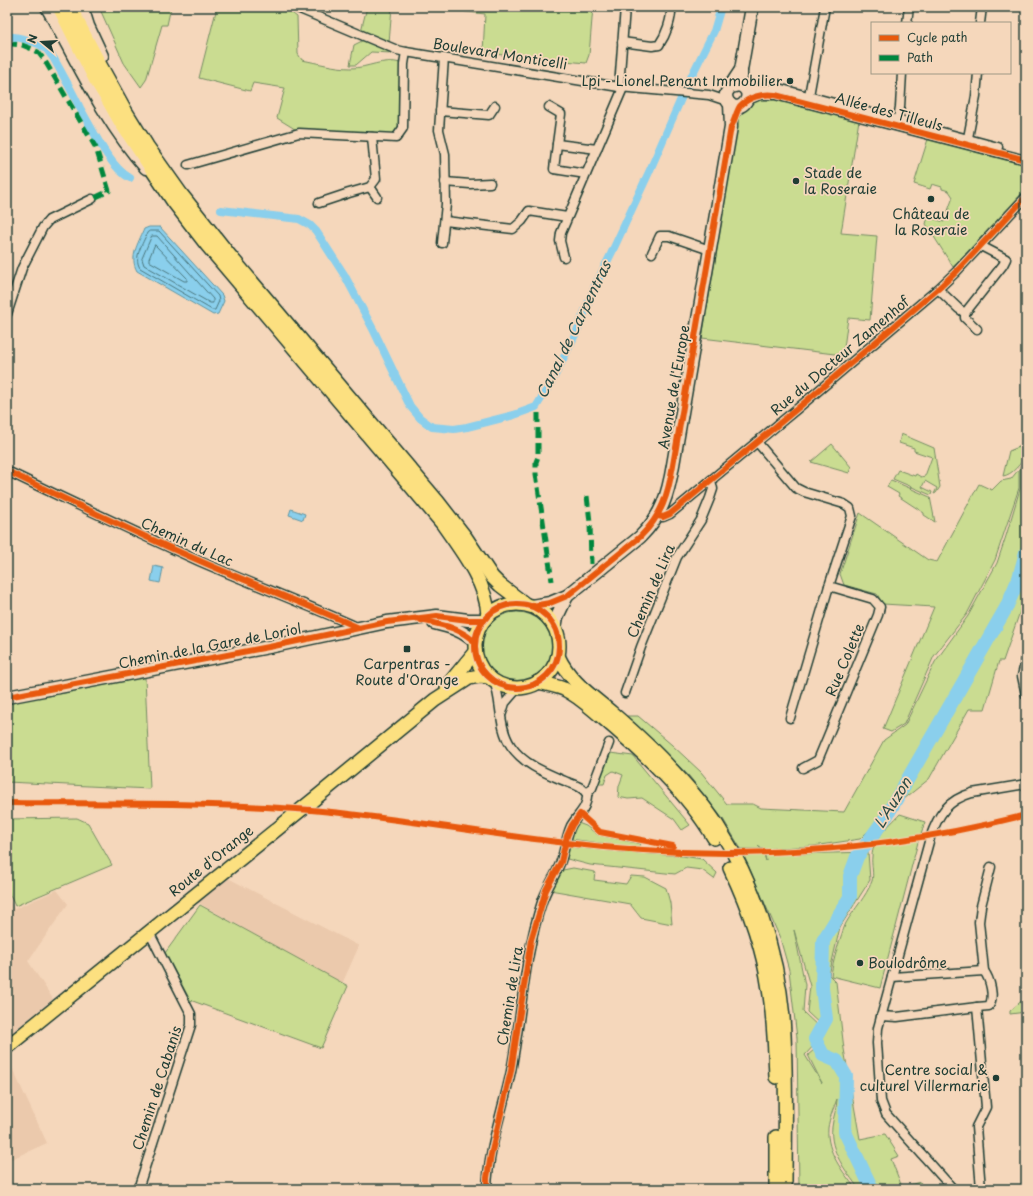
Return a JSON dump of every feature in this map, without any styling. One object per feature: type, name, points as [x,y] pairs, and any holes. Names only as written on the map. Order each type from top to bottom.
[{"type":"main road","points":[[48,7],[104,110],[130,150],[161,185],[207,245],[442,523],[462,552],[475,575],[486,601],[486,618]]},
{"type":"main road","points":[[59,7],[102,90],[121,123],[161,185]]},
{"type":"main road","points":[[70,7],[100,66],[126,112],[203,224],[438,502],[466,538],[492,577],[524,603],[541,611],[549,618],[558,637],[558,656],[550,671],[538,682],[518,688],[501,685],[491,679],[482,670],[478,661],[475,647],[479,627],[494,610],[509,604],[524,603]]},
{"type":"main road","points":[[82,7],[88,26],[126,112]]},
{"type":"main road","name":"Avenue de l'Europe","points":[[524,603],[550,602],[566,596],[640,537],[658,516],[663,505],[670,482],[752,7]]},
{"type":"main road","name":"Avenue de l'Europe","points":[[555,628],[557,617],[566,596]]},
{"type":"main road","name":"Chemin de la Gare de Loriol","points":[[7,696],[274,646],[387,622],[418,619],[428,616],[468,620],[486,618]]},
{"type":"main road","name":"Chemin de la Gare de Loriol","points":[[418,619],[457,629],[464,633],[475,647]]},
{"type":"main road","name":"Route d'Orange","points":[[435,700],[475,647]]},
{"type":"main road","points":[[558,656],[565,670],[577,684],[627,726],[671,768],[699,800],[717,825],[748,884],[761,917],[771,950],[779,985],[783,1017],[786,1189]]},
{"type":"main road","name":"Route d'Orange","points":[[7,1047],[435,700],[469,678],[480,676],[491,679]]},
{"type":"main road","points":[[538,682],[555,686],[574,695],[620,732],[650,760],[680,792],[710,831],[726,858],[748,910],[762,954],[770,989],[776,1082],[776,1189]]},
{"type":"street","name":"Boulevard Monticelli","points":[[295,7],[397,50],[406,52],[621,87],[709,95],[736,95]]},
{"type":"street","points":[[564,257],[560,241],[561,233],[597,149],[621,87],[622,42],[625,7]]},
{"type":"street","points":[[622,42],[652,46],[659,45],[663,39],[671,14],[670,7]]},
{"type":"street","points":[[809,100],[825,7]]},
{"type":"street","points":[[907,22],[909,7]]},
{"type":"street","points":[[980,22],[982,7]]},
{"type":"street","points":[[188,165],[299,133],[396,138],[403,128],[404,64],[406,52]]},
{"type":"street","points":[[442,243],[445,221],[445,154],[439,130],[444,58]]},
{"type":"street","points":[[897,123],[900,107],[902,74]]},
{"type":"street","points":[[967,142],[976,96],[978,74]]},
{"type":"street","name":"Allée des Tilleuls","points":[[736,95],[771,89],[782,89],[809,100]]},
{"type":"street","name":"Allée des Tilleuls","points":[[736,95],[754,97],[765,94],[809,100],[967,142],[1026,160]]},
{"type":"street","points":[[440,112],[489,115],[495,106]]},
{"type":"street","points":[[549,107],[561,114],[554,170],[586,174]]},
{"type":"street","points":[[319,204],[370,187],[376,179],[372,137]]},
{"type":"street","name":"Allée des Tilleuls","points":[[967,142],[1026,154]]},
{"type":"street","points":[[557,144],[597,149]]},
{"type":"street","points":[[445,182],[470,184],[490,183]]},
{"type":"street","points":[[370,187],[377,197]]},
{"type":"street","name":"Rue du Docteur Zamenhof","points":[[658,516],[663,517],[670,514],[938,289],[981,246],[1026,197]]},
{"type":"street","points":[[7,314],[22,268],[43,227],[49,220],[92,199]]},
{"type":"street","points":[[445,221],[513,229],[522,221],[529,211],[567,217]]},
{"type":"street","points":[[652,253],[660,236],[669,236],[710,250]]},
{"type":"street","points":[[977,329],[965,318],[965,312],[1003,265],[1006,259],[981,246]]},
{"type":"street","points":[[938,289],[959,310],[965,312]]},
{"type":"street","points":[[757,442],[796,488],[804,492],[844,504],[850,508],[852,516],[829,586],[790,718]]},
{"type":"street","name":"Chemin du Lac","points":[[7,471],[201,562],[324,612],[359,628]]},
{"type":"street","name":"Chemin de Lira","points":[[626,693],[641,647],[677,557],[701,520],[710,498],[713,490],[711,480]]},
{"type":"street","name":"Rue Colette","points":[[803,768],[818,760],[880,607],[873,599],[829,586]]},
{"type":"street","points":[[1026,659],[1022,676],[1026,695]]},
{"type":"street","points":[[491,679],[497,690],[505,735],[518,755],[527,763],[581,788],[588,794]]},
{"type":"street","points":[[502,714],[505,702],[518,688]]},
{"type":"street","name":"Chemin de Lira","points":[[487,1189],[487,1178],[491,1155],[511,1071],[533,933],[546,890],[561,862],[567,836],[572,825],[586,805],[588,794],[592,788],[609,743]]},
{"type":"street","points":[[953,1189],[883,1109],[881,1101],[877,1043],[878,1028],[927,847],[937,819],[942,811],[956,800],[972,793],[1026,784]]},
{"type":"street","points":[[881,1016],[897,1017],[989,1006],[991,1000],[989,978],[984,971],[979,922],[981,906],[991,867]]},
{"type":"street","name":"Chemin de Cabanis","points":[[138,1189],[191,1025],[191,1014],[149,932]]},
{"type":"street","points":[[892,977],[984,971]]},
{"type":"street","points":[[977,1008],[986,1107],[976,1127],[981,1189]]},
{"type":"shaded area","points":[[226,877],[359,946],[342,984],[197,902]]},
{"type":"shaded area","points":[[57,890],[68,904],[28,961],[53,999],[7,1036],[7,895],[14,909]]},
{"type":"shaded area","points":[[7,1057],[47,1143],[7,1161]]},
{"type":"green space","points":[[99,7],[171,7],[167,25],[162,25],[146,80],[141,87],[124,63]]},
{"type":"green space","points":[[217,7],[284,7],[297,17],[298,54],[302,60],[345,68],[358,68],[382,62],[401,63],[400,128],[396,136],[298,131],[277,118],[285,88],[253,83],[250,91],[199,78]]},
{"type":"green space","points":[[367,7],[392,7],[389,43],[361,31]]},
{"type":"green space","points":[[425,7],[593,7],[589,55],[586,63],[483,53],[485,14]]},
{"type":"green space","points":[[366,39],[393,52],[371,52],[356,65],[350,65],[354,45]]},
{"type":"green space","points":[[775,99],[859,120],[841,233],[877,236],[870,320],[848,318],[843,355],[702,338],[739,117],[756,100]]},
{"type":"green space","points":[[928,139],[1026,164],[1026,189],[953,267],[926,224],[928,217],[944,222],[953,197],[949,191],[942,189],[942,187],[932,184],[930,189],[914,184]]},
{"type":"green space","points":[[901,434],[934,448],[940,487],[936,493],[934,494],[937,488],[925,481],[922,487],[932,492],[931,495],[893,479],[898,470],[915,476],[916,474],[921,477],[925,476],[932,457],[914,451],[914,448],[899,443]]},
{"type":"green space","points":[[832,444],[851,467],[849,473],[811,462]]},
{"type":"green space","points":[[1026,444],[1026,453],[1022,461],[1013,471],[1003,476],[1009,451]]},
{"type":"green space","points":[[1026,459],[1026,594],[1003,661],[999,661],[985,709],[969,709],[929,779],[883,816],[860,839],[813,846],[762,849],[758,846],[761,849],[741,849],[723,819],[689,776],[627,716],[638,716],[672,745],[701,772],[727,804],[753,804],[761,808],[844,812],[884,740],[905,725],[935,662],[968,616],[997,563],[1020,489],[1020,466]]},
{"type":"green space","points":[[1019,469],[1019,488],[995,560],[967,614],[934,656],[904,724],[891,732],[883,729],[934,607],[883,604],[877,594],[844,585],[840,574],[860,513],[928,560],[937,562],[979,484],[992,490],[1001,481],[1011,479]]},
{"type":"green space","points":[[891,480],[930,497],[935,522],[898,496],[899,494],[887,487]]},
{"type":"green space","points":[[517,612],[530,615],[542,622],[549,634],[552,647],[549,660],[542,672],[530,679],[517,682],[504,679],[492,672],[485,660],[482,647],[485,634],[492,622],[504,615]]},
{"type":"green space","points":[[145,677],[150,789],[7,782],[7,703],[19,699],[49,696]]},
{"type":"green space","points":[[610,753],[633,756],[690,825],[682,830],[674,819],[642,798],[628,799],[618,797],[619,786],[623,775],[613,771],[607,775],[604,784],[598,784]]},
{"type":"green space","points":[[900,814],[925,822],[918,842],[880,988],[831,976],[837,949],[846,923],[867,892],[872,881],[872,857],[875,844],[882,833]]},
{"type":"green space","points":[[77,818],[88,823],[112,865],[15,906],[7,889],[7,819]]},
{"type":"green space","points":[[578,823],[586,826],[598,835],[641,844],[638,848],[570,839],[571,831]]},
{"type":"green space","points":[[568,847],[682,856],[702,859],[717,873],[714,879],[702,870],[686,868],[675,874],[590,865],[567,859]]},
{"type":"green space","points":[[868,852],[870,880],[840,927],[829,975],[836,982],[844,1049],[860,1139],[885,1134],[899,1156],[891,1159],[902,1187],[920,1182],[924,1189],[859,1189],[840,1160],[833,1144],[832,1127],[837,1099],[828,1128],[828,1137],[836,1161],[856,1189],[799,1189],[797,1038],[789,970],[780,938],[744,856],[764,855],[766,861],[765,855]],"holes":[[[794,930],[810,986],[807,1012],[824,1028],[818,1039],[821,1044],[808,1055],[822,1083],[805,1055],[816,1043],[814,1038],[820,1028],[803,1012],[805,985]]]},
{"type":"green space","points":[[573,868],[595,872],[594,880],[626,884],[631,876],[645,877],[666,888],[670,903],[672,924],[641,918],[630,904],[550,890],[563,870]]},
{"type":"green space","points":[[200,905],[348,986],[321,1048],[190,1000],[165,953]]},
{"type":"green space","points":[[1026,997],[1026,1012],[1010,1014],[1010,1011]]},
{"type":"water","points":[[149,227],[160,227],[222,295],[224,301],[218,314],[213,315],[137,271],[134,261],[135,250],[144,229]]},
{"type":"water","points":[[291,509],[305,514],[303,520],[289,515]]},
{"type":"water","points":[[154,566],[163,568],[160,583],[151,581]]},
{"type":"water","points":[[833,678],[840,680],[835,694],[829,692]]},
{"type":"waterway","name":"Canal de Carpentras","points":[[221,210],[299,219],[310,225],[316,231],[345,276],[374,331],[410,406],[420,418],[432,427],[454,429],[467,427],[514,415],[536,407],[552,381],[577,331],[595,286],[650,170],[687,85],[714,31],[721,7]]},
{"type":"waterway","name":"Canal de Carpentras","points":[[7,37],[15,37],[31,41],[44,47],[48,51],[54,59],[108,156],[122,173],[130,178]]},
{"type":"waterway","name":"L'Auzon","points":[[872,1189],[845,1132],[846,1076],[837,1061],[823,1055],[815,1039],[826,1019],[822,988],[823,941],[850,897],[850,876],[857,857],[886,817],[1006,608],[1019,578],[1026,552]]},
{"type":"marked path","points":[[7,44],[22,45],[38,52],[45,61],[96,148],[109,191],[92,199]]},
{"type":"marked path","points":[[538,413],[538,457],[536,462],[536,474],[552,581]]},
{"type":"marked path","points":[[587,496],[590,522],[591,564]]},
{"type":"cycle path","points":[[532,606],[550,603],[567,596],[640,537],[654,521],[663,504],[671,476],[731,127],[740,106],[756,96],[775,95],[1026,160]]},
{"type":"cycle path","points":[[658,516],[663,517],[670,514],[938,289],[956,272],[1026,197]]},
{"type":"cycle path","points":[[7,471],[176,550],[359,628]]},
{"type":"cycle path","points":[[517,604],[533,607],[547,616],[556,630],[559,646],[556,662],[547,676],[533,685],[517,688],[501,685],[487,676],[478,662],[475,646],[478,630],[487,616],[501,607],[517,604]]},
{"type":"cycle path","points":[[7,697],[274,646],[387,622],[437,616],[468,620],[484,620]]},
{"type":"cycle path","points":[[421,620],[443,625],[456,630],[475,642]]},
{"type":"cycle path","points":[[7,803],[273,807],[353,814],[601,847],[740,853],[836,848],[884,843],[979,826],[1026,815]]},
{"type":"cycle path","points":[[487,1189],[487,1178],[491,1155],[511,1071],[531,940],[546,890],[561,862],[567,836],[572,825],[580,814],[600,832],[673,846]]},
{"type":"place","name":"Lpi - Lionel Penant Immobilier","points":[[790,81]]},
{"type":"place","name":"Stade de la Roseraie","points":[[796,181]]},
{"type":"place","name":"Château de la Roseraie","points":[[931,199]]},
{"type":"place","name":"Carpentras - Route d'Orange","points":[[407,649]]},
{"type":"place","name":"Boulodrôme","points":[[860,963]]},
{"type":"place","name":"Centre social & culturel Villermarie","points":[[996,1078]]}]
